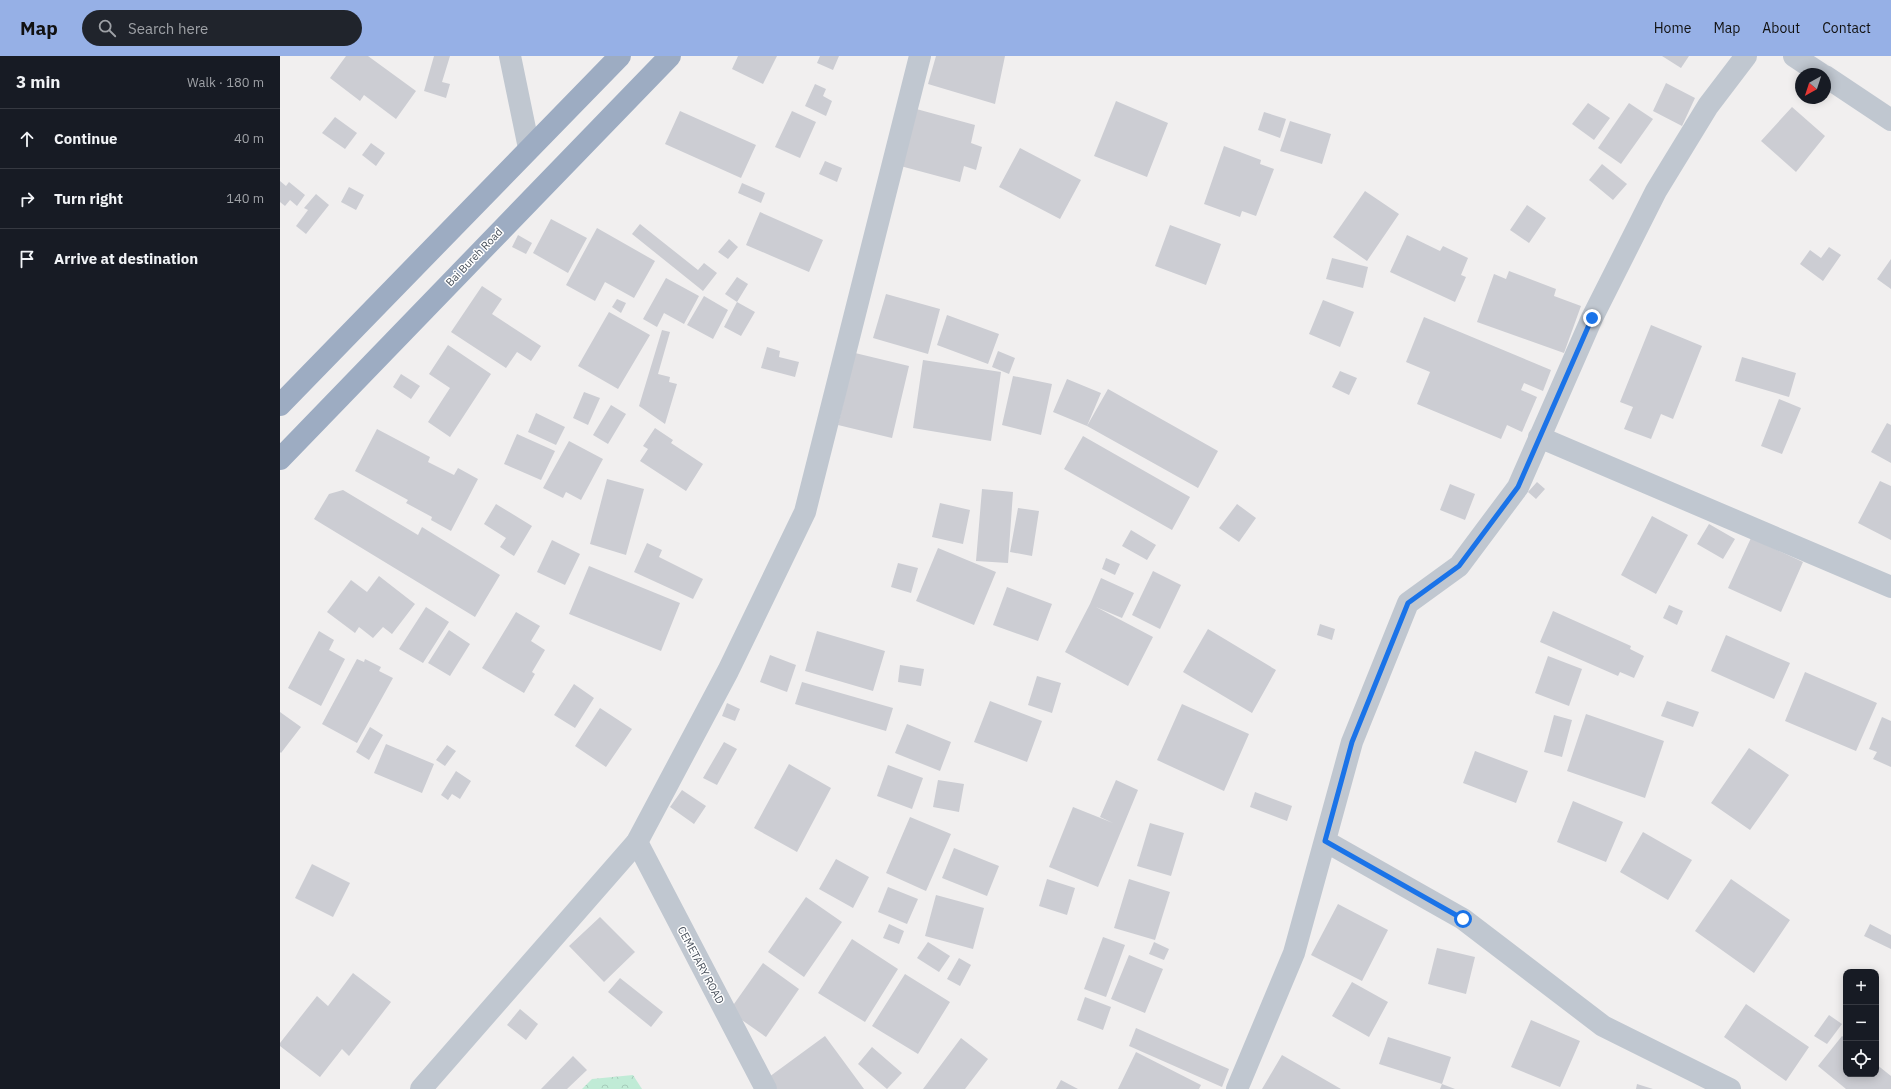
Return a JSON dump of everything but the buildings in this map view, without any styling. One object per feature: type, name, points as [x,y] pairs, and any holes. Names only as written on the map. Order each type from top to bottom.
[{"type":"highway","points":[[280,404],[620,56]]},
{"type":"highway","name":"Bai Bureh Road","points":[[280,459],[670,56]]},
{"type":"street","points":[[510,56],[529,148]]},
{"type":"street","points":[[421,1089],[637,842],[728,671],[805,512],[920,56]]},
{"type":"street","points":[[1237,1089],[1294,953],[1352,742],[1408,603],[1459,566],[1518,487],[1592,318],[1656,191],[1708,106],[1746,56]]},
{"type":"street","points":[[1794,56],[1812,68]]},
{"type":"street","points":[[1831,80],[1891,120]]},
{"type":"street","points":[[1539,437],[1891,587]]},
{"type":"street","points":[[1325,841],[1463,919],[1603,1026],[1730,1089]]},
{"type":"street","name":"CEMETARY ROAD","points":[[637,842],[766,1089]]},
{"type":"green space","points":[[633,1075],[642,1089],[582,1089],[592,1079]]},
{"type":"route","points":[[1463,919],[1325,841],[1352,742],[1408,603],[1459,566],[1518,487],[1592,318]]}]
